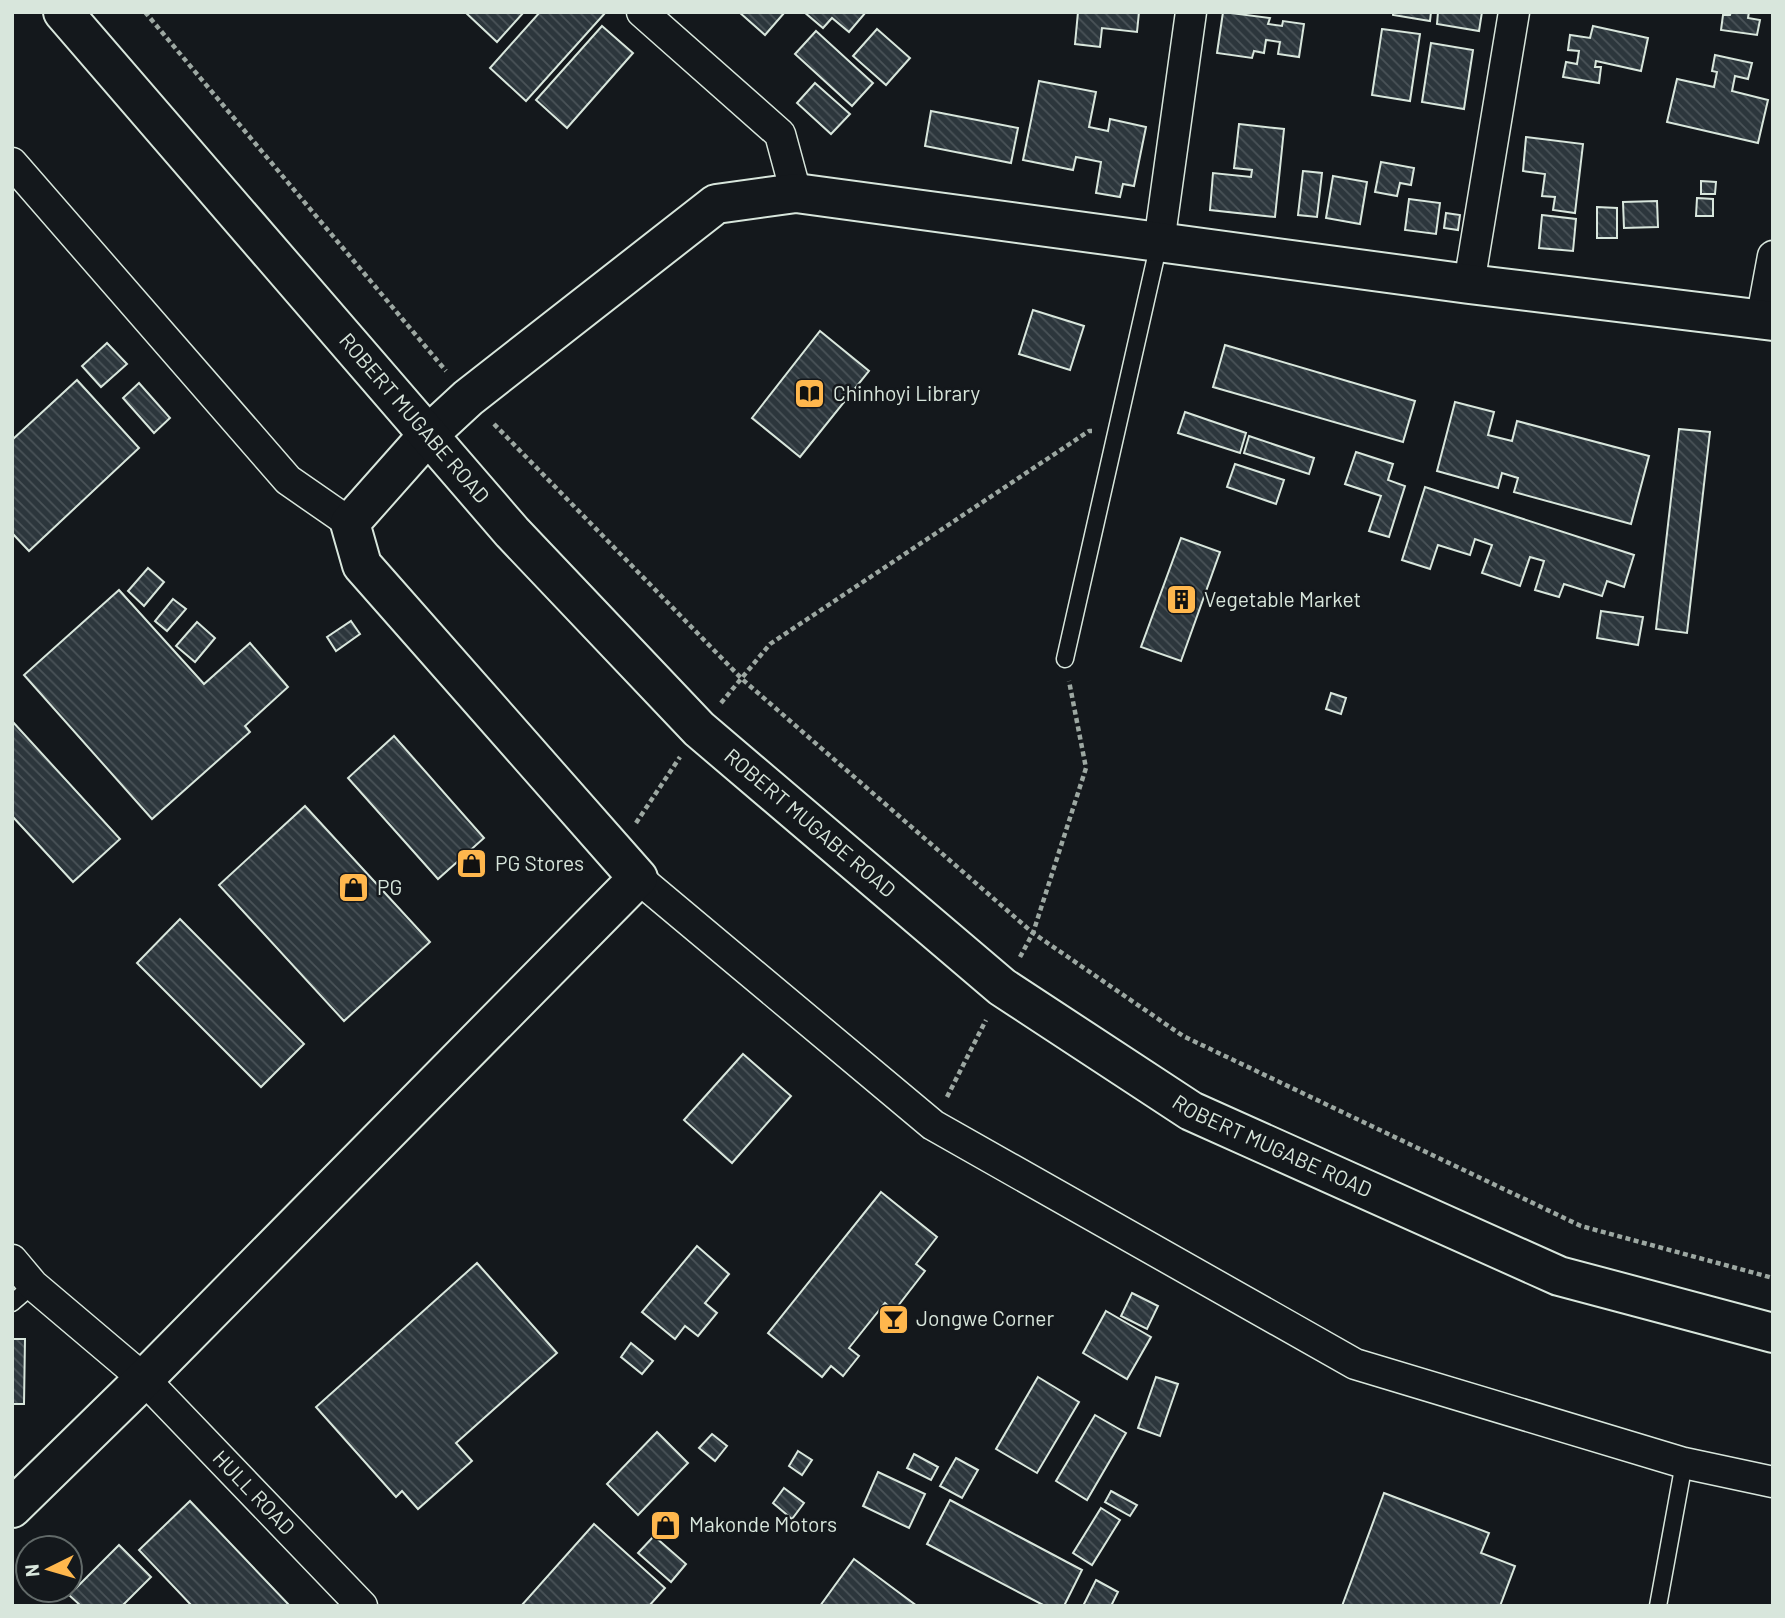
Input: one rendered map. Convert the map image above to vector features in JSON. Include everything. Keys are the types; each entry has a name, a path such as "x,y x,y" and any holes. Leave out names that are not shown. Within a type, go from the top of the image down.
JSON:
{"street":[{"name":"ROBERT MUGABE ROAD","path":"63,12 512,532 699,729 1002,987 1191,1111 1559,1276 1773,1333"},
{"path":"642,12 780,134 796,193"},
{"path":"1159,243 1191,12"},
{"path":"1469,284 1514,12"},
{"path":"12,163 288,480 350,523 362,565 627,865 933,1125 1355,1364 1684,1463 1773,1482"},
{"path":"350,523 429,434 468,398 716,204 796,193 1469,284 1767,321 1773,256"},
{"path":"12,1508 145,1379 627,865"},
{"name":"HULL ROAD","path":"12,1260 23,1294 145,1379 362,1606"}],"lane":[{"path":"1065,659 1159,243"},
{"path":"1658,1606 1684,1463"}],"path":[{"path":"145,12 468,398 742,679 1033,933 1183,1036 1581,1226 1773,1279"},
{"path":"627,865 699,729 770,644 1088,431 1116,433"},
{"path":"933,1125 1002,987 1033,933 1086,768 1065,659"}],"building":[{"path":"465,12 524,12 497,42"},
{"path":"540,12 606,12 526,101 490,68"},
{"path":"739,12 785,12 765,35"},
{"path":"804,12 866,12 849,32 832,18 823,28"},
{"path":"1078,12 1139,12 1137,32 1102,28 1100,47 1075,44"},
{"path":"1223,12 1270,18 1268,24 1282,26 1283,21 1304,24 1299,57 1278,54 1280,42 1266,40 1264,53 1254,51 1252,58 1217,53"},
{"path":"1393,12 1431,12 1430,21 1393,15"},
{"path":"1438,12 1482,12 1479,31 1437,24"},
{"path":"1731,12 1749,12 1748,18 1760,20 1757,35 1721,30 1723,15 1730,15"},
{"path":"602,26 633,53 567,128 536,100"},
{"path":"1593,26 1648,38 1641,71 1596,61 1595,67 1601,67 1599,83 1563,77 1566,62 1577,64 1579,51 1568,50 1570,35 1590,38"},
{"path":"877,29 910,58 886,85 853,56"},
{"path":"1382,29 1420,34 1410,101 1372,95"},
{"path":"816,31 873,83 852,106 795,54"},
{"path":"1431,43 1473,50 1464,109 1422,102"},
{"path":"1715,55 1752,63 1748,79 1735,76 1732,91 1768,100 1758,143 1667,122 1677,79 1714,87 1717,72 1712,71"},
{"path":"1039,81 1096,92 1089,127 1108,131 1110,119 1146,127 1134,186 1123,184 1120,197 1096,193 1101,162 1076,157 1073,170 1023,160"},
{"path":"815,83 850,114 831,134 797,103"},
{"path":"931,111 1018,128 1011,163 925,146"},
{"path":"1239,124 1284,129 1275,217 1210,210 1213,173 1251,177 1252,170 1234,168"},
{"path":"1526,137 1583,144 1575,213 1553,210 1555,197 1542,196 1545,174 1523,171"},
{"path":"1381,162 1414,168 1411,185 1400,183 1397,196 1375,192"},
{"path":"1303,171 1322,173 1317,217 1298,215"},
{"path":"1333,176 1367,182 1360,224 1326,218"},
{"path":"1701,181 1716,182 1715,194 1701,194"},
{"path":"1697,198 1713,199 1713,216 1696,216"},
{"path":"1409,199 1440,203 1436,234 1405,230"},
{"path":"1657,201 1658,227 1624,228 1623,202"},
{"path":"1597,207 1617,208 1617,238 1597,238"},
{"path":"1446,213 1460,215 1458,230 1444,228"},
{"path":"1542,215 1576,219 1573,251 1539,248"},
{"path":"1033,310 1084,326 1070,370 1019,354"},
{"name":"Chinhoyi Library","path":"820,331 869,371 800,457 752,418"},
{"path":"107,343 127,364 101,387 82,366"},
{"path":"1225,345 1415,401 1403,442 1213,387"},
{"path":"77,380 139,448 29,551 12,533 12,440"},
{"path":"139,383 170,418 154,433 123,398"},
{"path":"1455,402 1494,412 1488,435 1512,441 1517,421 1649,456 1631,524 1514,492 1518,478 1502,473 1498,488 1437,471"},
{"path":"1185,412 1246,433 1240,453 1178,433"},
{"path":"1679,429 1710,432 1687,633 1656,629"},
{"path":"1249,436 1314,458 1309,474 1244,453"},
{"path":"1356,452 1393,464 1388,480 1405,486 1389,537 1369,531 1381,496 1345,484"},
{"path":"1235,464 1284,480 1276,504 1227,487"},
{"path":"1425,487 1634,555 1624,587 1607,581 1602,596 1564,584 1559,597 1535,590 1544,561 1530,557 1520,586 1482,573 1492,545 1475,539 1470,555 1438,545 1430,569 1402,560"},
{"name":"Vegetable Market","path":"1181,538 1220,552 1181,661 1141,647"},
{"path":"148,568 164,582 144,606 128,591"},
{"path":"119,590 204,684 250,643 288,687 245,726 250,732 152,819 24,675"},
{"path":"173,599 186,609 167,631 155,621"},
{"path":"1601,611 1643,617 1638,645 1597,638"},
{"path":"351,621 360,634 336,651 327,637"},
{"path":"197,622 215,638 195,662 176,646"},
{"path":"1331,693 1346,698 1341,714 1326,709"},
{"path":"12,721 120,839 73,882 12,816"},
{"path":"394,736 484,838 438,879 348,778"},
{"path":"305,806 430,942 344,1021 219,885"},
{"path":"180,919 304,1044 261,1087 137,963"},
{"path":"743,1054 791,1096 732,1163 684,1120"},
{"path":"881,1192 937,1237 916,1264 925,1271 894,1311 885,1303 849,1348 859,1356 843,1376 831,1366 822,1377 768,1333"},
{"path":"697,1246 729,1274 705,1303 717,1313 698,1336 685,1326 675,1339 642,1312"},
{"path":"477,1263 557,1353 456,1443 472,1461 418,1509 402,1491 396,1497 316,1407"},
{"path":"1132,1293 1158,1306 1147,1329 1121,1316"},
{"path":"1106,1311 1151,1337 1127,1379 1083,1353"},
{"path":"12,1339 25,1339 24,1404 12,1404"},
{"path":"631,1343 653,1361 642,1374 621,1357"},
{"path":"1038,1377 1079,1402 1037,1473 996,1449"},
{"path":"1156,1377 1178,1384 1160,1436 1138,1428"},
{"path":"1095,1415 1126,1433 1087,1500 1056,1481"},
{"path":"657,1432 688,1463 638,1515 607,1484"},
{"path":"712,1434 727,1446 715,1461 699,1448"},
{"path":"798,1451 812,1460 802,1475 789,1466"},
{"path":"914,1454 938,1467 931,1480 907,1468"},
{"path":"956,1458 978,1470 962,1498 940,1486"},
{"path":"878,1472 925,1494 909,1528 863,1506"},
{"path":"784,1488 804,1503 792,1519 773,1503"},
{"path":"1111,1491 1137,1505 1130,1516 1105,1502"},
{"path":"1384,1493 1489,1533 1481,1553 1515,1566 1500,1606 1342,1606"},
{"path":"950,1500 1082,1570 1064,1606 1045,1606 927,1544"},
{"path":"190,1501 290,1606 192,1606 139,1550"},
{"path":"1101,1508 1120,1520 1092,1565 1073,1553"},
{"path":"594,1524 665,1588 649,1606 521,1606"},
{"path":"654,1536 686,1564 671,1582 638,1553"},
{"path":"119,1545 151,1577 122,1606 81,1606 79,1604 84,1604 84,1580"},
{"path":"854,1559 917,1606 820,1606"},
{"path":"1096,1580 1118,1592 1111,1606 1083,1606"}],"place":[{"name":"Chinhoyi Library","path":"810,394"},
{"name":"Vegetable Market","path":"1181,600"},
{"name":"PG Stores","path":"472,864"},
{"name":"PG","path":"354,888"},
{"name":"Jongwe Corner","path":"893,1319"},
{"name":"Makonde Motors","path":"666,1525"}]}
